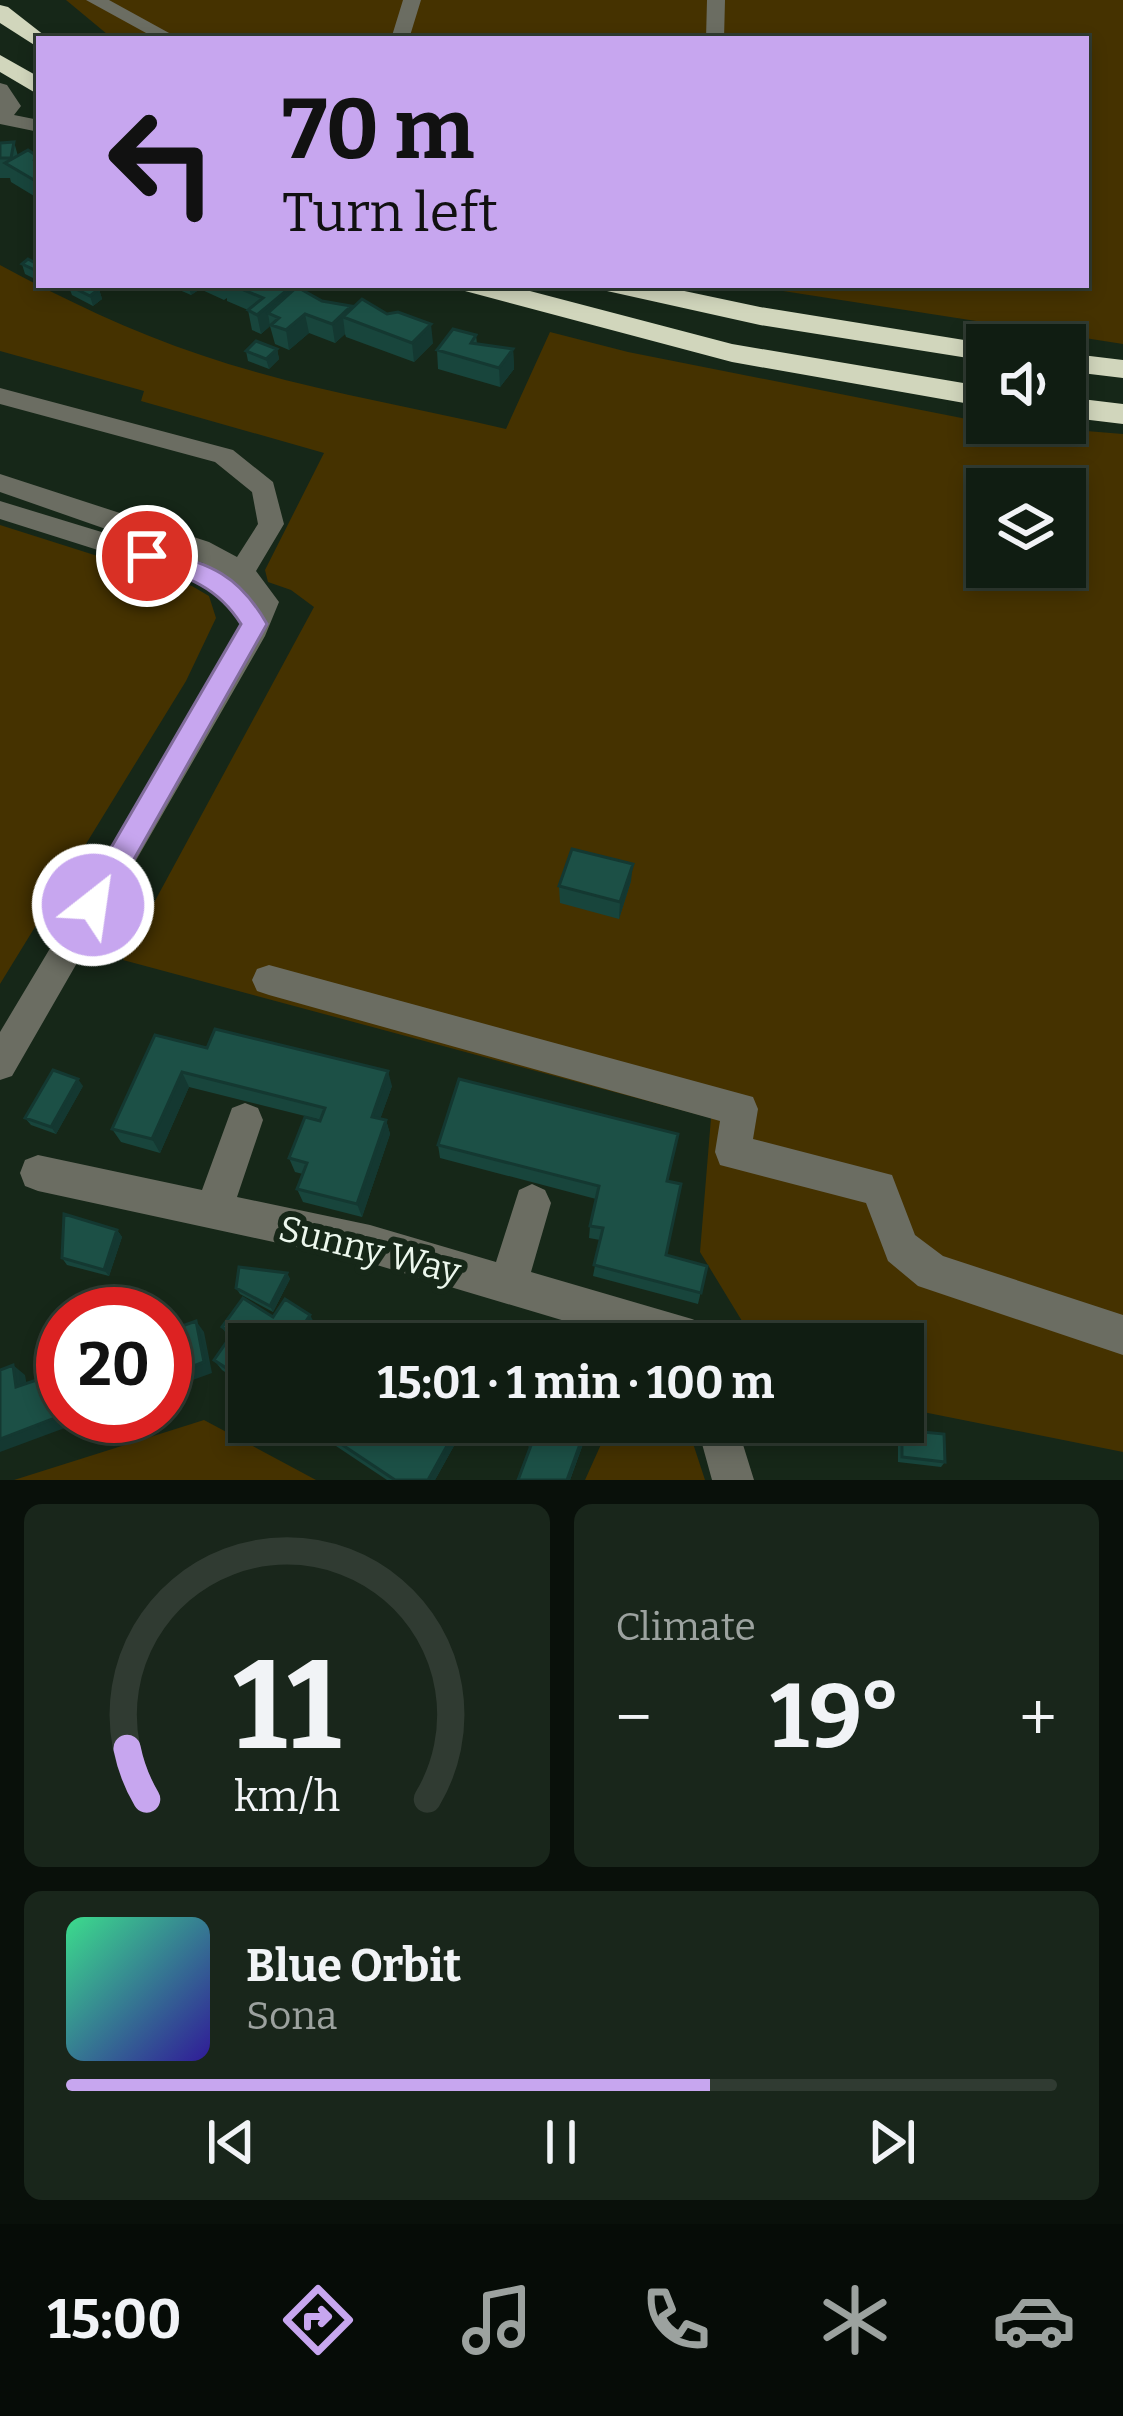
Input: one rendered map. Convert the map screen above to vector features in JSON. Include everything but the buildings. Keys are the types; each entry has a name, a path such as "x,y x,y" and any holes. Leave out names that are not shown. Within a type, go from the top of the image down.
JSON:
{"highway":[{"path":"0,12 36,39"},
{"path":"0,62 36,86"},
{"path":"486,288 732,353 966,393"},
{"path":"631,288 760,316 966,349"},
{"path":"1086,365 1123,369"},
{"path":"1086,410 1123,414"}],"street":[{"path":"94,0 165,36"},
{"path":"401,36 412,0"},
{"path":"715,36 716,0"},
{"path":"0,89 11,106 0,118"},
{"path":"0,118 36,125"},
{"path":"0,396 224,456 264,488 271,524 242,572"},
{"path":"0,484 199,549 242,572 265,602 0,1064"},
{"path":"0,510 212,576 235,594 254,624"},
{"path":"268,980 740,1109 733,1152 879,1188 901,1248 932,1272 1123,1335"},
{"path":"213,1211 245,1120"},
{"name":"Sunny Way","path":"38,1173 370,1244 637,1323"},
{"path":"508,1285 532,1203"},
{"path":"722,1443 733,1480"}],"shaded area":[{"path":"66,0 1123,0 1123,344 1086,338 1086,324 995,324 764,288 1089,288 1089,36 109,36"},
{"path":"0,265 36,288 238,367 506,429 550,332 628,352 966,419 966,444 1086,444 1086,431 1123,434 1123,1452 924,1412 924,1323 743,1323 700,1252 711,1118 123,960 314,607 291,590 268,582 265,570 324,453 141,401 144,391 0,351"},
{"path":"0,525 192,586 209,596 216,618 186,681 0,984"},
{"path":"204,1420 228,1433 228,1443 247,1443 316,1480 14,1480 131,1443 192,1443 192,1424"},
{"path":"602,1443 693,1443 705,1480 585,1480"}],"route":[{"path":"93,905 254,624 235,594 212,576 147,556"}]}
